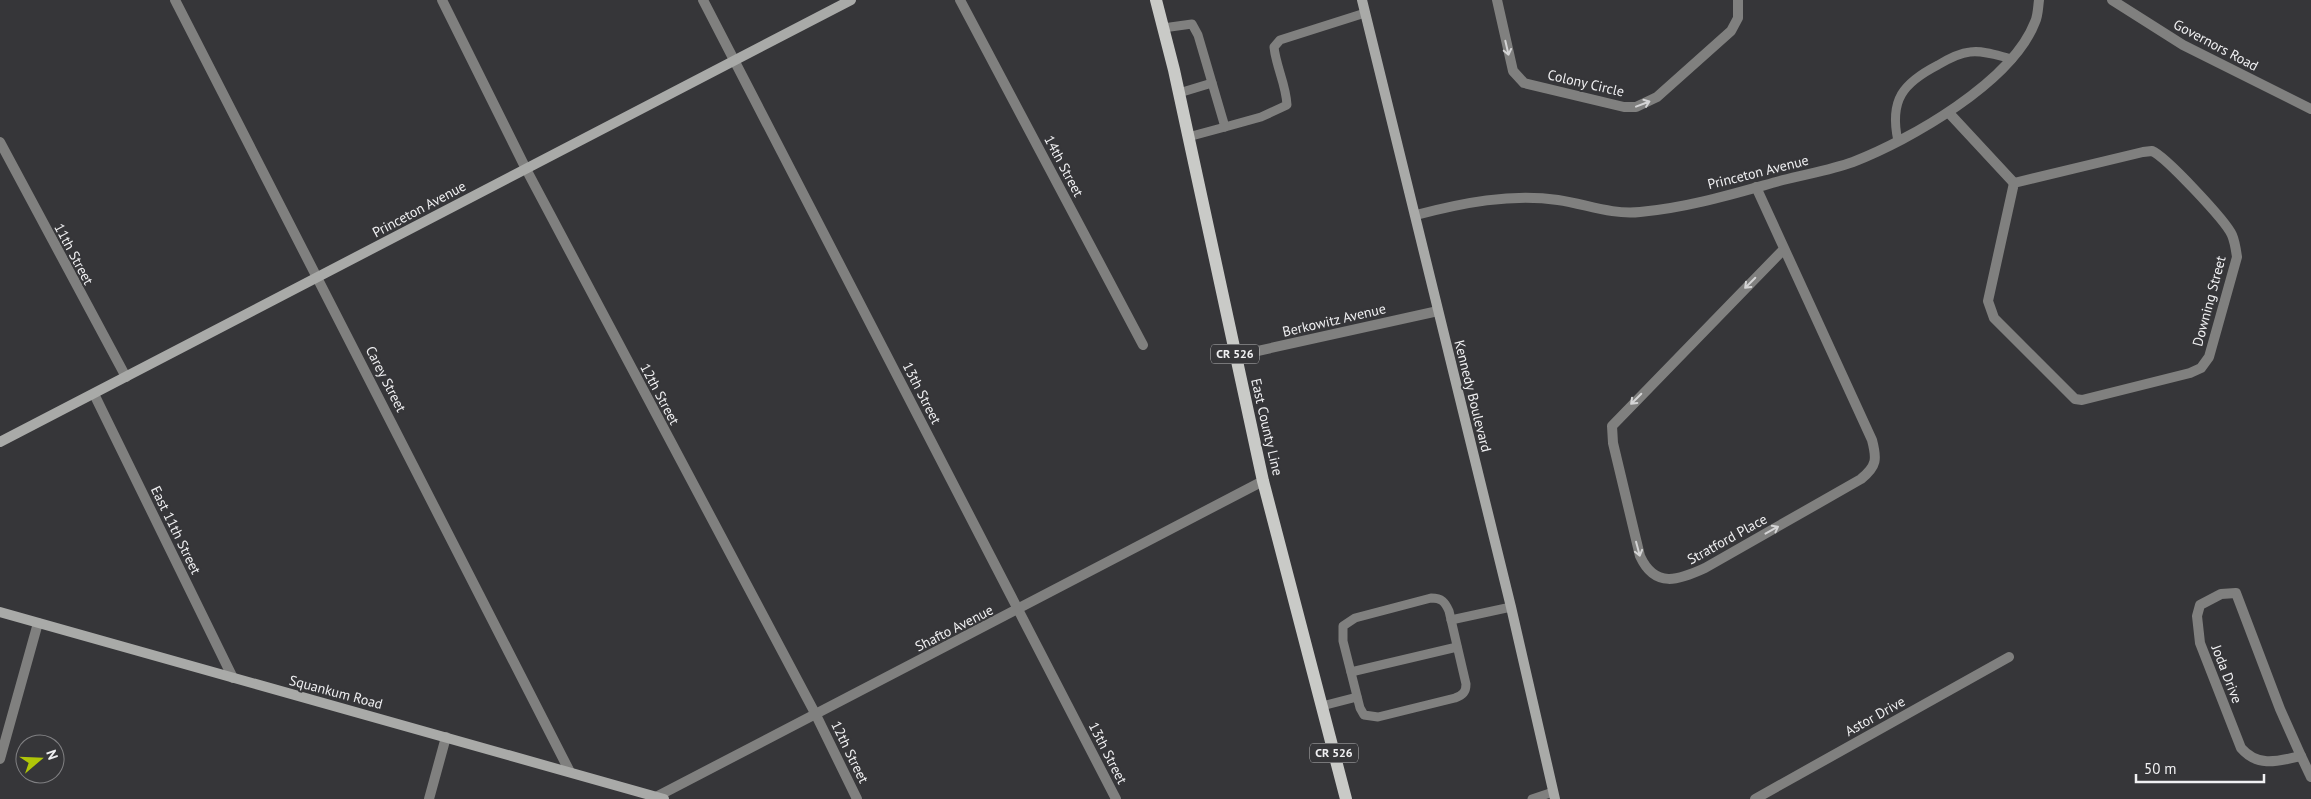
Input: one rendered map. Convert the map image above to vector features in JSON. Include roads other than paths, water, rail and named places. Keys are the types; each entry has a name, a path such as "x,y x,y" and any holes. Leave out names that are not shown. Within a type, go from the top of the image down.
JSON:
{"main road":[{"name":"East County Line","path":"1156,0 1179,93 1263,481 1346,799"}],"street":[{"name":"Carey Street","path":"175,0 570,772"},
{"name":"12th Street","path":"442,0 526,169 816,715 857,799"},
{"name":"13th Street","path":"703,0 1116,799"},
{"name":"Princeton Avenue","path":"0,442 851,0"},
{"name":"14th Street","path":"960,0 1143,344"},
{"name":"Kennedy Boulevard","path":"1362,0 1511,607 1554,796"},
{"name":"Colony Circle","path":"1497,0 1513,71 1524,83 1624,107 1636,107 1657,97 1731,31 1738,18 1738,0"},
{"name":"Princeton Avenue","path":"1416,215 1453,206 1513,198 1558,200 1603,211 1637,212 1670,208 1852,162 1898,141 1949,112 2012,60 2036,22 2039,0"},
{"name":"Governors Road","path":"2116,1 2183,45 2311,109"},
{"path":"1949,112 2014,183"},
{"name":"11th Street","path":"0,142 126,378"},
{"name":"Downing Street","path":"2143,152 2159,154 2166,160 2227,227 2235,245 2237,257 2209,357 2201,368 2190,373 2082,400 2075,399 1994,318 1990,309 1988,301 2014,183 2143,152"},
{"name":"Stratford Place","path":"1756,187 1872,440 1876,455 1875,463 1870,472 1862,479 1705,568 1680,579 1663,578 1653,574 1644,566 1640,556 1613,443 1612,426 1784,249"},
{"name":"Berkowitz Avenue","path":"1235,356 1438,311"},
{"name":"East 11th Street","path":"94,394 233,678"},
{"name":"Shafto Avenue","path":"660,798 1263,481"},
{"name":"Joda Drive","path":"2302,756 2276,762 2260,762 2248,757 2241,748 2200,643 2197,616 2200,605 2221,594 2236,593 2280,709 2302,756 2311,777"},
{"name":"Squankum Road","path":"0,612 660,798"},
{"path":"0,759 38,623"},
{"name":"Astor Drive","path":"1755,799 2009,657"},
{"path":"428,799 446,737"}],"lane":[{"path":"1188,137 1261,117 1287,105 1286,90 1274,47 1280,40 1365,13"},
{"path":"1163,28 1192,24 1198,35 1225,126"},
{"path":"1898,141 1894,122 1896,108 1902,94 1918,76 1956,56 1970,52 1988,53 2012,60"},
{"path":"1179,93 1212,83"},
{"path":"1431,598 1439,598 1445,603 1457,647 1466,684 1466,690 1462,696 1378,717 1370,717 1364,715 1357,697 1342,633 1348,621 1431,598"},
{"path":"1451,620 1511,607"},
{"path":"1351,672 1457,647"},
{"path":"1322,706 1357,697"},
{"path":"1532,799 1554,796"}]}
